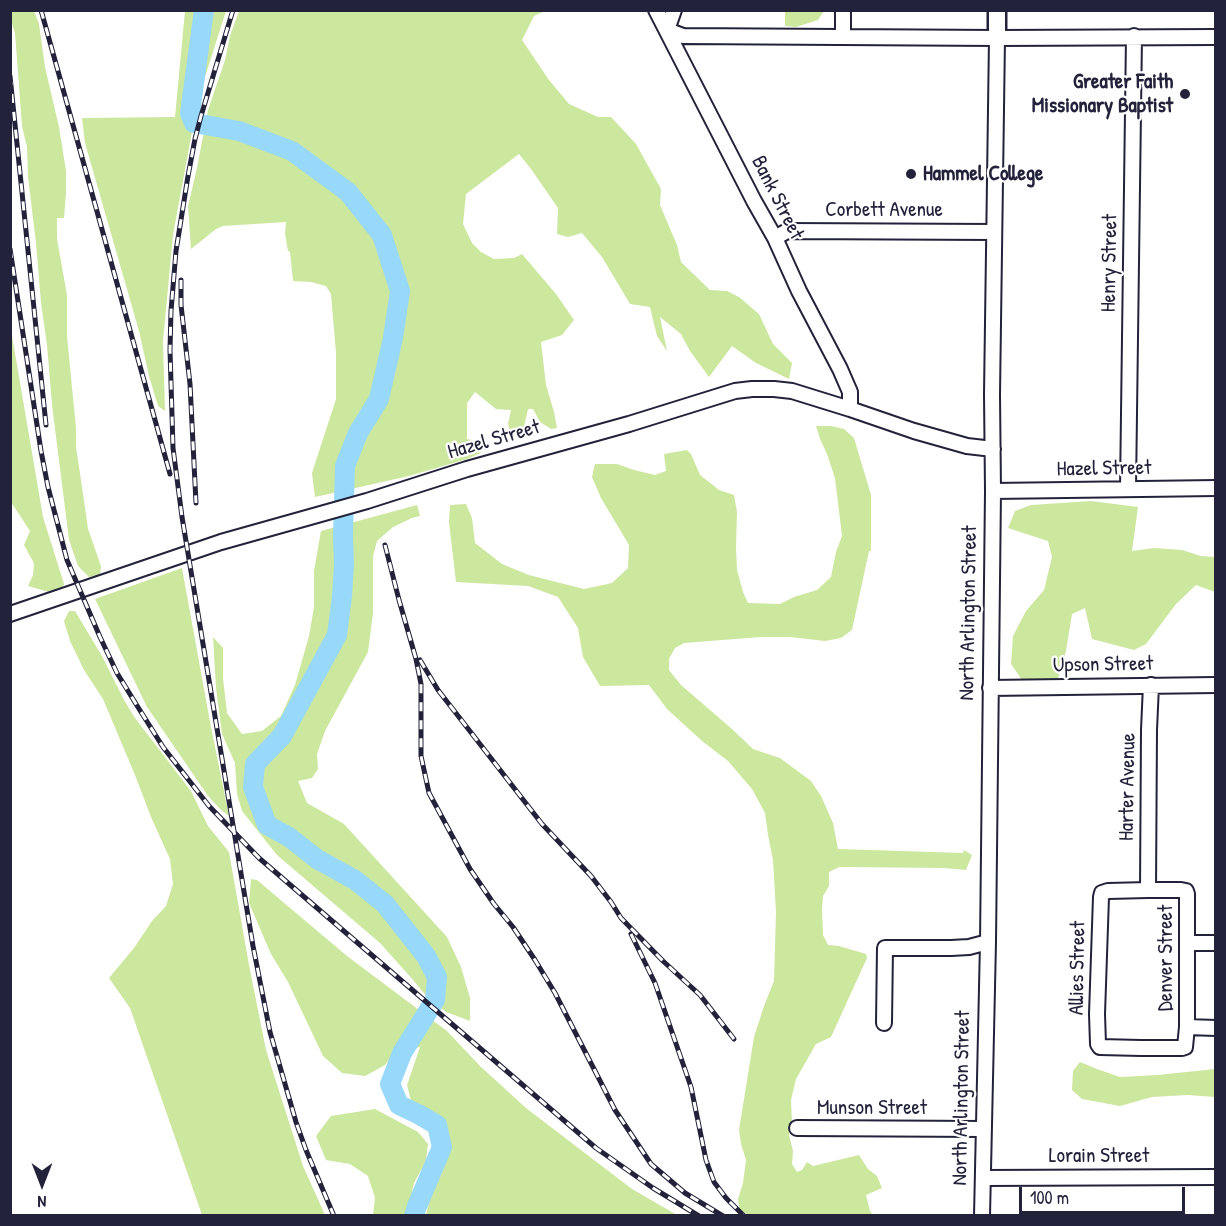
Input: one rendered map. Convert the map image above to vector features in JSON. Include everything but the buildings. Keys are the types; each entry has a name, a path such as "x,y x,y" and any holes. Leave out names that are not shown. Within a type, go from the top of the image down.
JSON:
{"main road":[{"name":"North Arlington Street","path":"997,10 997,38"}],"street":[{"name":"Bank Street","path":"656,10 775,238 799,291 840,369 850,392 850,409"},
{"path":"674,10 667,30 683,36 1215,37"},
{"path":"843,10 843,37"},
{"name":"Henry Street","path":"1128,489 1134,36"},
{"name":"North Arlington Street","path":"982,1215 988,942 997,38"},
{"name":"Corbett Avenue","path":"775,238 787,231 994,232"},
{"name":"Hazel Street","path":"10,614 188,553 735,391 774,389 792,391 914,431 967,446 993,449"},
{"name":"Hazel Street","path":"993,491 1215,488"},
{"name":"Harter Avenue","path":"1148,890 1151,685"},
{"name":"Upson Street","path":"990,688 1215,685"},
{"name":"Denver Street","path":"1148,890 1181,890 1186,891 1187,894 1185,1047"},
{"name":"Allies Street","path":"1148,890 1102,893 1098,1044 1100,1047 1185,1047"},
{"path":"884,1023 885,948 969,947 988,942"},
{"path":"1187,943 1215,943"},
{"path":"1187,1027 1215,1028"},
{"name":"Munson Street","path":"797,1128 983,1129"},
{"name":"Lorain Street","path":"983,1178 1215,1177"}],"green space":[{"path":"785,10 824,11 818,20 796,27 785,26"},
{"path":"10,11 34,11 39,24 45,67 59,127 66,171 64,218 57,218 57,239 67,295 67,336 76,447 88,529 101,566 100,575 89,577 78,566 69,540 41,303 27,147 22,126 15,33"},
{"path":"185,11 226,11 198,99 173,235 163,341 165,411 158,406 149,376 139,331 85,143 82,118 175,117"},
{"path":"239,11 545,11 534,16 522,40 549,80 569,104 598,117 611,117 636,144 661,189 660,205 677,245 681,262 710,290 727,291 739,297 759,314 773,344 792,363 789,379 756,363 732,346 709,377 681,334 660,317 667,351 657,336 650,307 630,304 602,257 582,233 568,237 557,234 558,208 519,154 466,194 463,224 472,243 481,252 494,259 514,258 522,254 556,294 574,320 562,335 541,342 546,385 557,428 551,429 540,422 533,409 528,409 524,436 520,439 510,432 508,424 511,410 496,409 475,392 467,403 467,439 472,440 481,453 409,476 315,497 312,473 336,399 336,353 331,294 326,286 293,281 290,252 285,234 286,222 223,226 191,249 188,206 208,110"},
{"path":"10,324 43,517 64,584 61,591 49,592 28,586 33,575 34,563 24,545 30,531 11,502"},
{"path":"816,426 844,429 854,438 871,495 871,551 869,551 852,630 841,638 825,641 790,637 761,637 684,643 675,648 669,659 669,670 681,685 753,749 780,758 811,781 821,796 833,823 838,849 963,853 964,850 972,855 966,870 839,867 829,872 829,886 823,896 823,935 828,945 866,954 867,958 831,1037 816,1044 796,1079 791,1100 792,1123 789,1135 793,1151 792,1164 797,1172 802,1170 807,1162 813,1166 859,1155 868,1169 877,1176 882,1188 866,1195 873,1215 745,1216 740,1212 738,1199 746,1160 739,1130 754,1037 774,981 776,912 773,860 765,813 752,789 728,761 667,709 649,685 600,686 583,657 578,628 558,597 528,586 456,582 449,522 450,505 466,504 472,518 475,543 502,564 529,575 584,589 612,583 628,568 629,545 601,498 592,477 595,464 617,464 655,475 666,471 664,454 687,450 700,475 719,490 734,495 737,512 737,570 748,603 780,604 817,590 831,577 842,536 835,478"},
{"path":"1091,501 1138,507 1132,551 1154,548 1182,550 1201,556 1215,557 1215,592 1196,585 1176,604 1146,644 1134,650 1092,639 1085,608 1072,614 1066,651 1057,682 1022,680 1011,664 1013,636 1026,611 1044,590 1052,557 1048,541 1008,528 1015,511 1031,505"},
{"path":"417,505 420,516 393,527 377,541 373,556 373,613 368,652 325,731 317,754 318,769 312,778 298,781 307,803 344,824 447,937 461,967 470,998 470,1021 446,1012 426,996 380,943 277,855 242,811 237,794 235,763 222,734 216,688 213,637 223,648 223,678 227,713 242,734 262,731 281,716 295,685 309,636 314,607 314,571 321,531"},
{"path":"182,568 229,816 208,796 147,707 95,599"},
{"path":"69,611 75,611 135,718 191,791 208,826 229,852 266,1050 303,1166 325,1215 202,1215 130,1008 109,978 166,906 173,884 170,859 103,699 84,670 70,641 64,621"},
{"path":"251,879 257,880 347,956 447,1031 480,1066 526,1108 632,1189 677,1215 426,1215 439,1159 420,1112 411,1101 407,1085 420,1047 395,1052 385,1065 365,1076 342,1073 323,1056 288,982 271,954 249,903"},
{"path":"1080,1062 1120,1077 1215,1069 1215,1097 1188,1095 1152,1097 1120,1106 1082,1099 1072,1090 1073,1071"},
{"path":"375,1109 418,1132 428,1144 426,1161 414,1183 407,1215 373,1215 375,1198 368,1176 350,1164 326,1160 316,1136 331,1116"}],"waterway":[{"path":"204,10 190,113 194,123 239,131 292,151 348,192 382,235 400,291 393,338 379,399 358,433 345,466 344,565 337,635 282,736 255,764 253,787 267,825 289,837 317,859 355,880 385,904 426,956 437,977 435,1000 402,1053 390,1084 399,1105 437,1125 442,1147 414,1216"}],"railway":[{"path":"41,10 170,474"},
{"path":"233,10 195,139 176,251 170,350 173,448 182,517 253,946 270,1032 296,1122 334,1216"},
{"path":"10,76 46,425"},
{"path":"10,249 41,451 67,560 117,673 163,747 209,806 259,858 596,1148 653,1188 699,1216"},
{"path":"181,280 181,305 190,384 196,503"},
{"path":"385,545 421,684 421,756 429,793 470,869 513,927 555,993 615,1110 651,1164 685,1193 723,1216"},
{"path":"420,660 438,690 542,824 591,876 621,918 700,995 734,1039"},
{"path":"631,934 655,983 691,1087 706,1160 714,1182 744,1216"}],"place":[{"name":"Greater Faith Missionary Baptist","path":"1185,94"},
{"name":"Hammel College","path":"911,174"}]}
